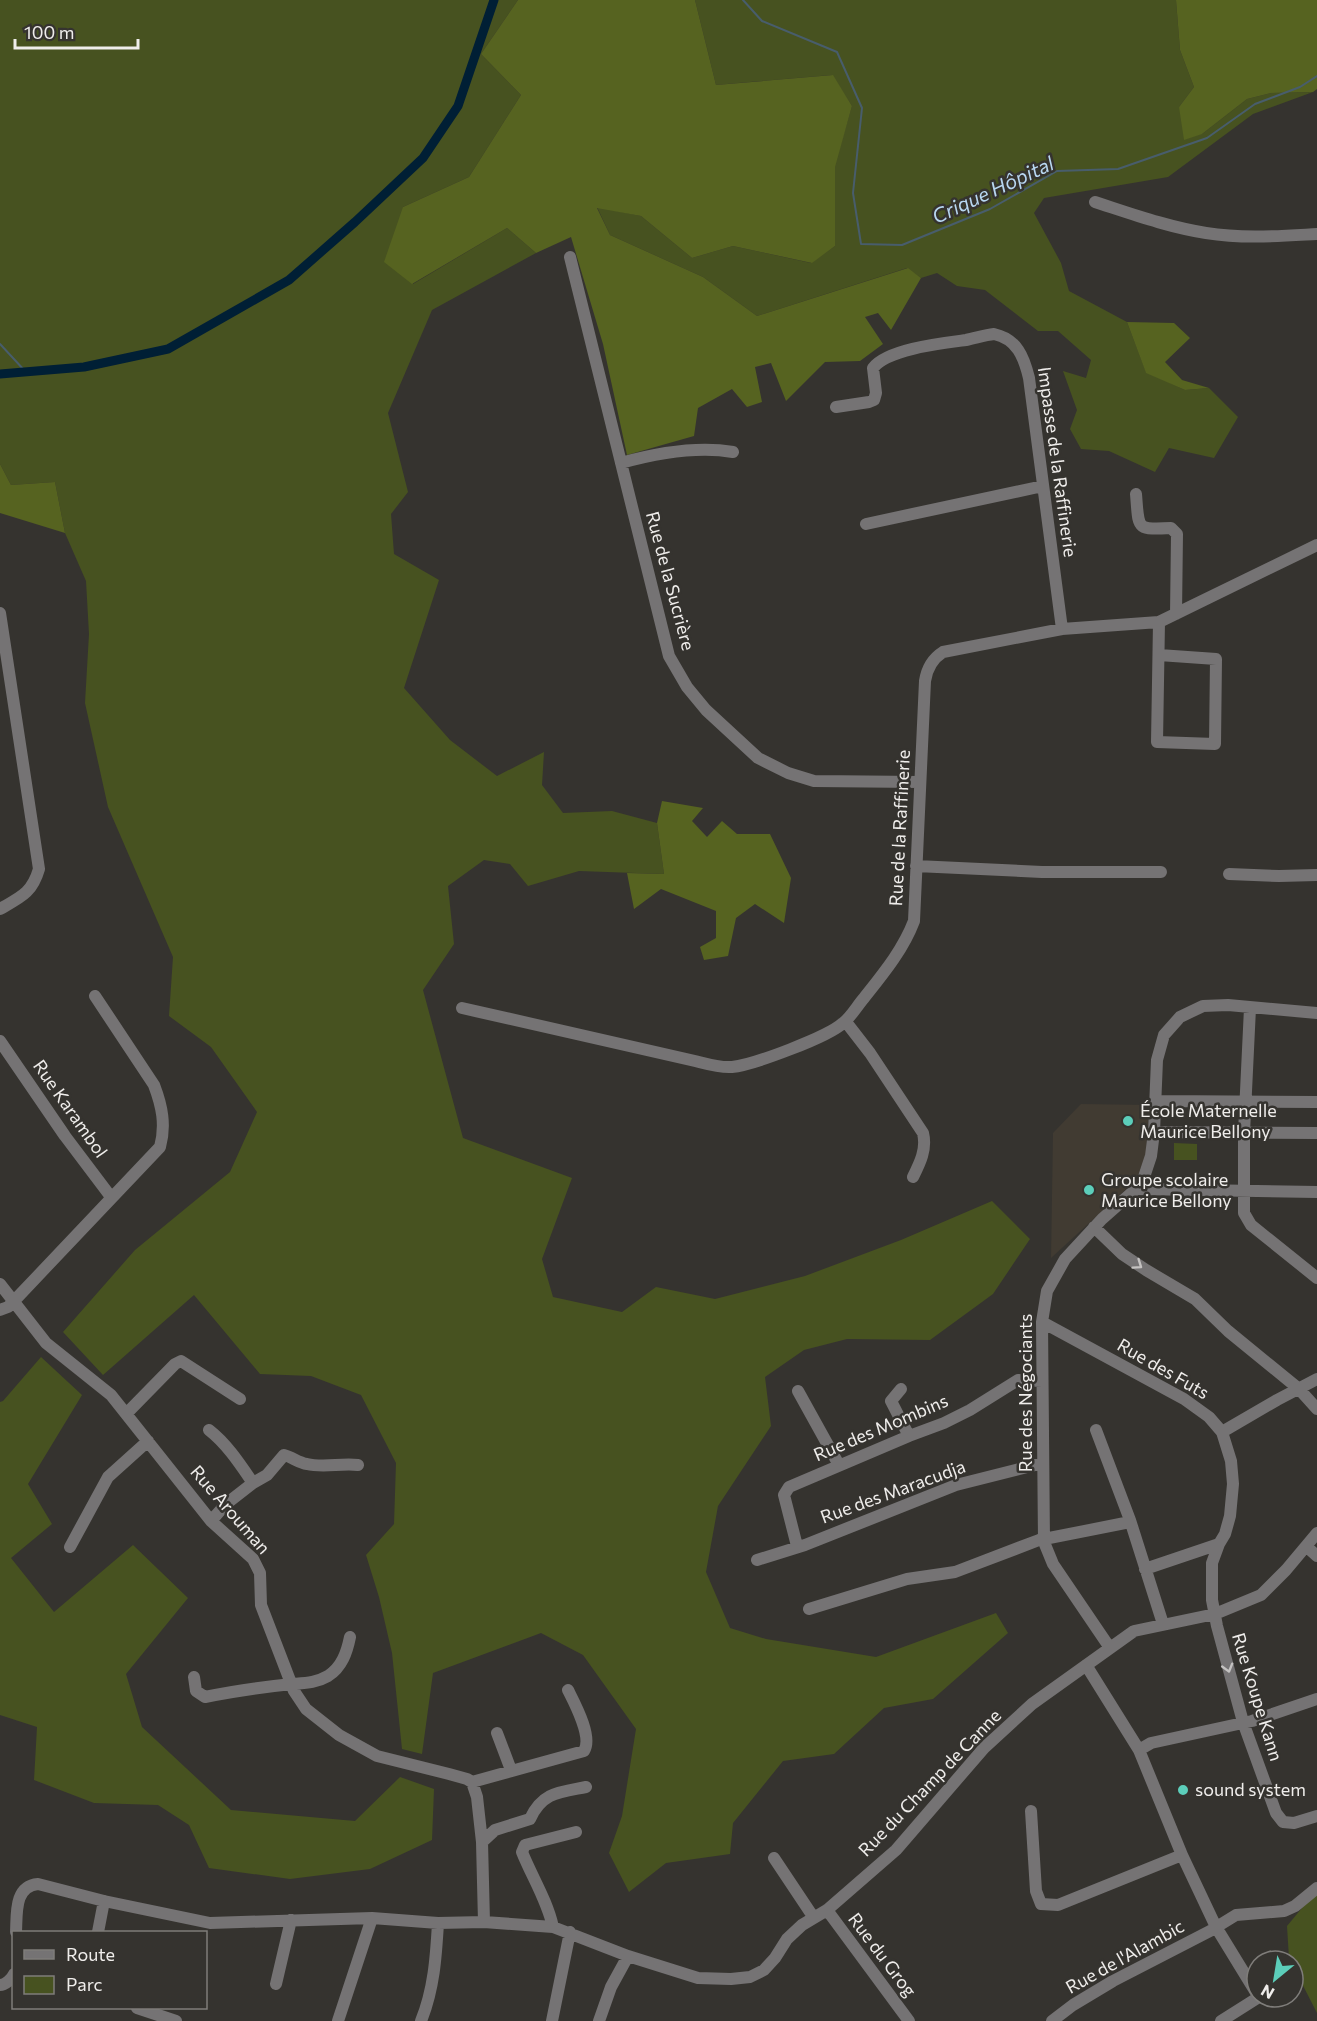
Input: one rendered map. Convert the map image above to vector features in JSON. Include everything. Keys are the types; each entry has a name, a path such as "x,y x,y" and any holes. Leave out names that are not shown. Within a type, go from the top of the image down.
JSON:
{"street":[{"path":"1095,202 1160,223 1207,233 1247,236 1317,234"},
{"name":"Rue de la Sucrière","path":"570,257 669,656 687,687 706,710 758,758 788,773 814,781 919,782"},
{"name":"Impasse de la Raffinerie","path":"836,407 874,400 876,393 873,368 883,359 917,348 987,335 1002,336 1017,348 1027,368 1062,629"},
{"path":"621,463 652,456 700,450 733,452"},
{"path":"866,524 1044,486"},
{"path":"1136,494 1139,523 1143,528 1171,528 1178,534 1176,614"},
{"name":"Rue de la Raffinerie","path":"462,1008 730,1067 746,1064 831,1032 846,1022 893,961 914,921 925,681 932,662 943,652 1062,629 1160,622 1317,545"},
{"path":"0,614 39,868 36,881 28,892 0,909"},
{"path":"1159,655 1216,659 1215,744 1157,742 1159,655 1160,622"},
{"path":"916,866 1042,872 1161,872"},
{"path":"1229,874 1317,875"},
{"path":"0,1310 13,1302 160,1147 164,1123 154,1085 94,996"},
{"name":"Rue des Négociants","path":"1110,1648 1053,1564 1044,1539 1042,1322 1047,1291 1065,1259 1094,1227 1136,1190 1144,1178 1151,1156 1154,1132 1157,1060 1164,1035 1180,1017 1203,1006 1228,1005 1317,1013"},
{"path":"1251,1008 1245,1100 1244,1212 1251,1225 1317,1278"},
{"path":"846,1022 870,1053 923,1133 924,1152 913,1177"},
{"name":"Rue Karambol","path":"0,1041 65,1136 111,1197"},
{"path":"1156,1101 1317,1102"},
{"path":"1154,1132 1317,1133"},
{"path":"1136,1190 1317,1192"},
{"path":"1094,1227 1122,1254 1195,1299 1228,1331 1299,1389 1317,1409"},
{"name":"Rue Arouman","path":"0,1284 46,1343 111,1395 211,1521 253,1559 260,1573 261,1605 294,1691 306,1709 339,1735 377,1756 472,1782"},
{"name":"Rue des Futs","path":"1042,1322 1184,1399 1209,1417 1222,1432 1231,1461 1233,1484 1230,1516 1212,1563 1211,1586 1215,1614"},
{"path":"127,1413 175,1364 181,1361 240,1399"},
{"path":"1222,1432 1317,1379"},
{"name":"Rue des Mombins","path":"797,1546 784,1495 789,1487 956,1417 1018,1380 1042,1381"},
{"path":"901,1389 891,1401 909,1436"},
{"path":"798,1391 839,1465"},
{"path":"209,1430 235,1457 254,1483"},
{"path":"1096,1430 1130,1522 1163,1624"},
{"path":"70,1547 108,1477 148,1441"},
{"path":"211,1521 226,1504 267,1475 284,1455 305,1464 358,1465"},
{"name":"Rue des Maracudja","path":"757,1560 805,1545 956,1485 1043,1463"},
{"path":"809,1609 907,1579 955,1572 1044,1539 1130,1522"},
{"name":"Rue du Champ de Canne","path":"16,1931 18,1902 22,1891 30,1885 38,1884 104,1901 210,1923 372,1917 438,1923 484,1922 553,1927 628,1956 698,1978 750,1977 764,1970 787,1939 826,1910 896,1850 984,1748 1032,1704 1134,1631 1215,1614 1261,1594 1286,1570 1317,1533"},
{"path":"1145,1569 1219,1544"},
{"path":"1306,1547 1317,1556"},
{"name":"Rue Koupe Kann","path":"1215,1614 1243,1722 1276,1813 1283,1822 1294,1823 1317,1816"},
{"path":"194,1677 196,1691 205,1697 292,1684 308,1684 328,1676 341,1664 348,1649 350,1637"},
{"path":"1086,1665 1139,1750 1182,1855 1216,1927 1245,1974"},
{"path":"484,1922 482,1842 477,1797 472,1782 584,1751 587,1746 581,1716 568,1690"},
{"path":"1139,1750 1150,1743 1243,1722 1317,1699"},
{"path":"497,1733 511,1770"},
{"path":"482,1842 495,1830 530,1819 540,1803 554,1794 586,1787"},
{"path":"1031,1811 1036,1891 1041,1904 1058,1905 1182,1855"},
{"path":"553,1927 549,1908 531,1876 522,1852 525,1845 576,1832"},
{"path":"774,1858 814,1918"},
{"name":"Rue de l'Alambic","path":"1053,2021 1073,2005 1113,1981 1236,1915 1284,1911 1295,1906 1317,1888"},
{"path":"98,1931 104,1901"},
{"name":"Rue du Grog","path":"826,1910 909,2021"},
{"path":"338,2021 372,1917"},
{"path":"276,1984 291,1920"},
{"path":"421,2021 430,1999 436,1962 438,1923"},
{"path":"552,2021 570,1932"},
{"path":"599,2021 611,1987 628,1956"},
{"path":"1221,2021 1245,2004"},
{"path":"143,2009 176,2021"}],"shaded area":[{"name":"Groupe scolaire Maurice Bellony","path":"1081,1104 1149,1105 1146,1155 1136,1180 1051,1258 1053,1133"}],"green space":[{"path":"0,0 518,0 481,54 521,95 469,177 403,207 413,284 507,228 536,253 432,310 388,413 408,492 391,514 394,554 439,580 404,688 450,740 497,776 544,752 542,785 563,813 612,811 657,823 664,874 579,871 528,886 510,864 484,860 448,886 454,944 423,990 463,1138 572,1178 542,1259 553,1297 622,1312 656,1287 715,1299 805,1276 901,1240 992,1201 1030,1239 993,1294 930,1340 847,1339 804,1350 765,1377 771,1426 718,1506 706,1572 730,1628 766,1639 876,1657 996,1613 1008,1633 933,1699 884,1708 834,1754 783,1761 733,1823 730,1854 666,1863 629,1892 609,1853 622,1816 636,1729 583,1655 541,1633 433,1673 422,1754 402,1749 392,1653 366,1555 394,1524 396,1463 361,1395 311,1376 260,1374 194,1295 103,1375 63,1332 135,1250 230,1172 257,1112 211,1047 169,1016 173,957 108,807 85,703 89,634 86,581 65,533 55,482 11,485 0,464"},
{"path":"518,0 695,0 716,85 833,75 852,106 835,167 835,246 812,263 733,246 692,258 641,216 597,208 610,235 703,277 757,316 908,268 921,278 891,330 878,313 865,317 883,344 860,361 825,362 786,401 771,363 755,367 762,402 747,407 732,389 698,408 694,436 627,455 603,344 571,237 536,253 507,228 412,284 384,262 403,207 469,177 521,95 481,54"},
{"path":"695,0 1176,0 1180,50 1194,87 1179,107 1202,134 1247,99 1271,93 1313,92 1253,114 1168,177 1044,198 1034,213 1061,263 1069,291 1127,322 1146,372 1185,390 1209,388 1238,417 1214,458 1169,448 1155,472 1109,451 1081,449 1070,429 1077,410 1063,371 1086,378 1091,360 1058,331 1038,331 985,290 957,286 937,273 921,278 907,268 757,316 703,277 610,235 597,207 641,216 692,258 733,246 811,263 835,246 834,167 852,106 832,75 716,85"},
{"path":"1176,0 1317,0 1317,89 1313,92 1271,93 1247,99 1202,134 1184,140 1179,107 1194,87 1180,50"},
{"path":"1127,322 1174,323 1190,338 1165,362 1182,380 1209,388 1185,390 1146,373"},
{"path":"0,464 11,485 55,482 65,533 0,513"},
{"path":"662,801 703,808 692,821 707,837 722,821 737,834 770,834 791,878 784,923 755,904 736,918 728,956 704,960 700,947 716,938 716,911 661,889 634,909 627,873 664,874 657,823"},
{"path":"1174,1143 1197,1144 1197,1160 1174,1160"},
{"path":"41,1357 82,1395 28,1484 52,1524 11,1558 54,1612 133,1545 188,1598 126,1674 142,1727 231,1810 355,1821 400,1777 434,1789 432,1840 370,1869 290,1879 209,1868 189,1825 158,1805 94,1803 34,1780 37,1727 0,1715 0,1402"},
{"path":"1317,1890 1317,2013 1305,1990 1305,1949 1288,1949 1287,1926"}],"waterway":[{"path":"0,374 84,367 168,349 289,280 423,158 458,106 494,0"},
{"name":"Crique Hôpital","path":"743,0 762,21 837,52 862,108 853,193 861,244 902,245 990,209 1057,171 1118,169 1207,138 1255,104 1300,87 1317,76"},
{"path":"0,344 25,371"}],"place":[{"name":"École Maternelle Maurice Bellony","path":"1128,1121"},
{"name":"Groupe scolaire Maurice Bellony","path":"1089,1190"},
{"name":"sound system","path":"1183,1790"}]}
